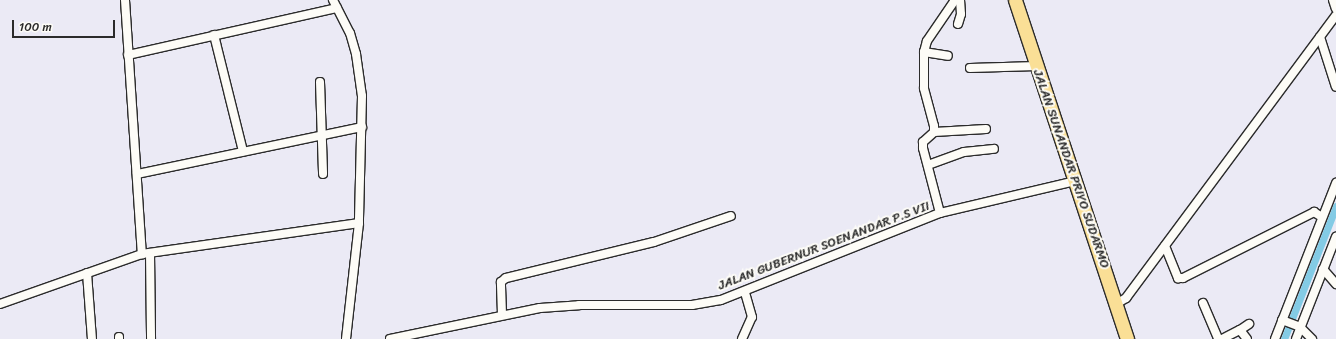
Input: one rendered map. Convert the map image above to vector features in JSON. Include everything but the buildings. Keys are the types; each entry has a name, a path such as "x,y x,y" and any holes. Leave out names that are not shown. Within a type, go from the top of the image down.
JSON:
{"highway":[{"name":"JALAN SUNANDAR PRIYO SUDARMO","path":"1014,0 1076,181 1127,339"}],"street":[{"path":"125,0 137,174 146,253 151,339"},
{"path":"333,0 350,33 356,54 362,96 359,223 346,339"},
{"path":"934,132 922,72 924,52 928,41 955,0"},
{"path":"958,24 961,14 960,0"},
{"path":"1333,0 1336,9"},
{"path":"128,55 337,8"},
{"path":"1116,304 1126,298 1336,16"},
{"path":"214,35 243,151"},
{"path":"1320,37 1336,87"},
{"path":"924,52 948,56"},
{"path":"970,68 1037,66"},
{"path":"320,82 323,174"},
{"path":"137,174 362,127"},
{"path":"940,213 922,145 934,132 986,129"},
{"path":"928,165 964,152 994,149"},
{"name":"JALAN GUBERNUR SOENANDAR P.S VII","path":"390,339 415,336 502,314 579,305 692,305 721,300 745,292 785,274 940,213 1076,181"},
{"path":"1276,339 1322,217 1335,188"},
{"path":"1164,246 1178,278 1183,278 1314,212 1322,217"},
{"path":"502,314 501,282 506,278 654,242 731,216"},
{"path":"0,304 146,253 359,223"},
{"path":"1296,339 1299,327 1336,237"},
{"path":"1323,269 1336,284"},
{"path":"87,273 92,339"},
{"path":"742,339 752,317 745,292"},
{"path":"1203,303 1218,339"},
{"path":"1284,321 1299,327 1312,339"},
{"path":"1222,339 1249,324"},
{"path":"1240,330 1247,339"}],"waterway":[{"path":"1284,339 1336,206"}]}
